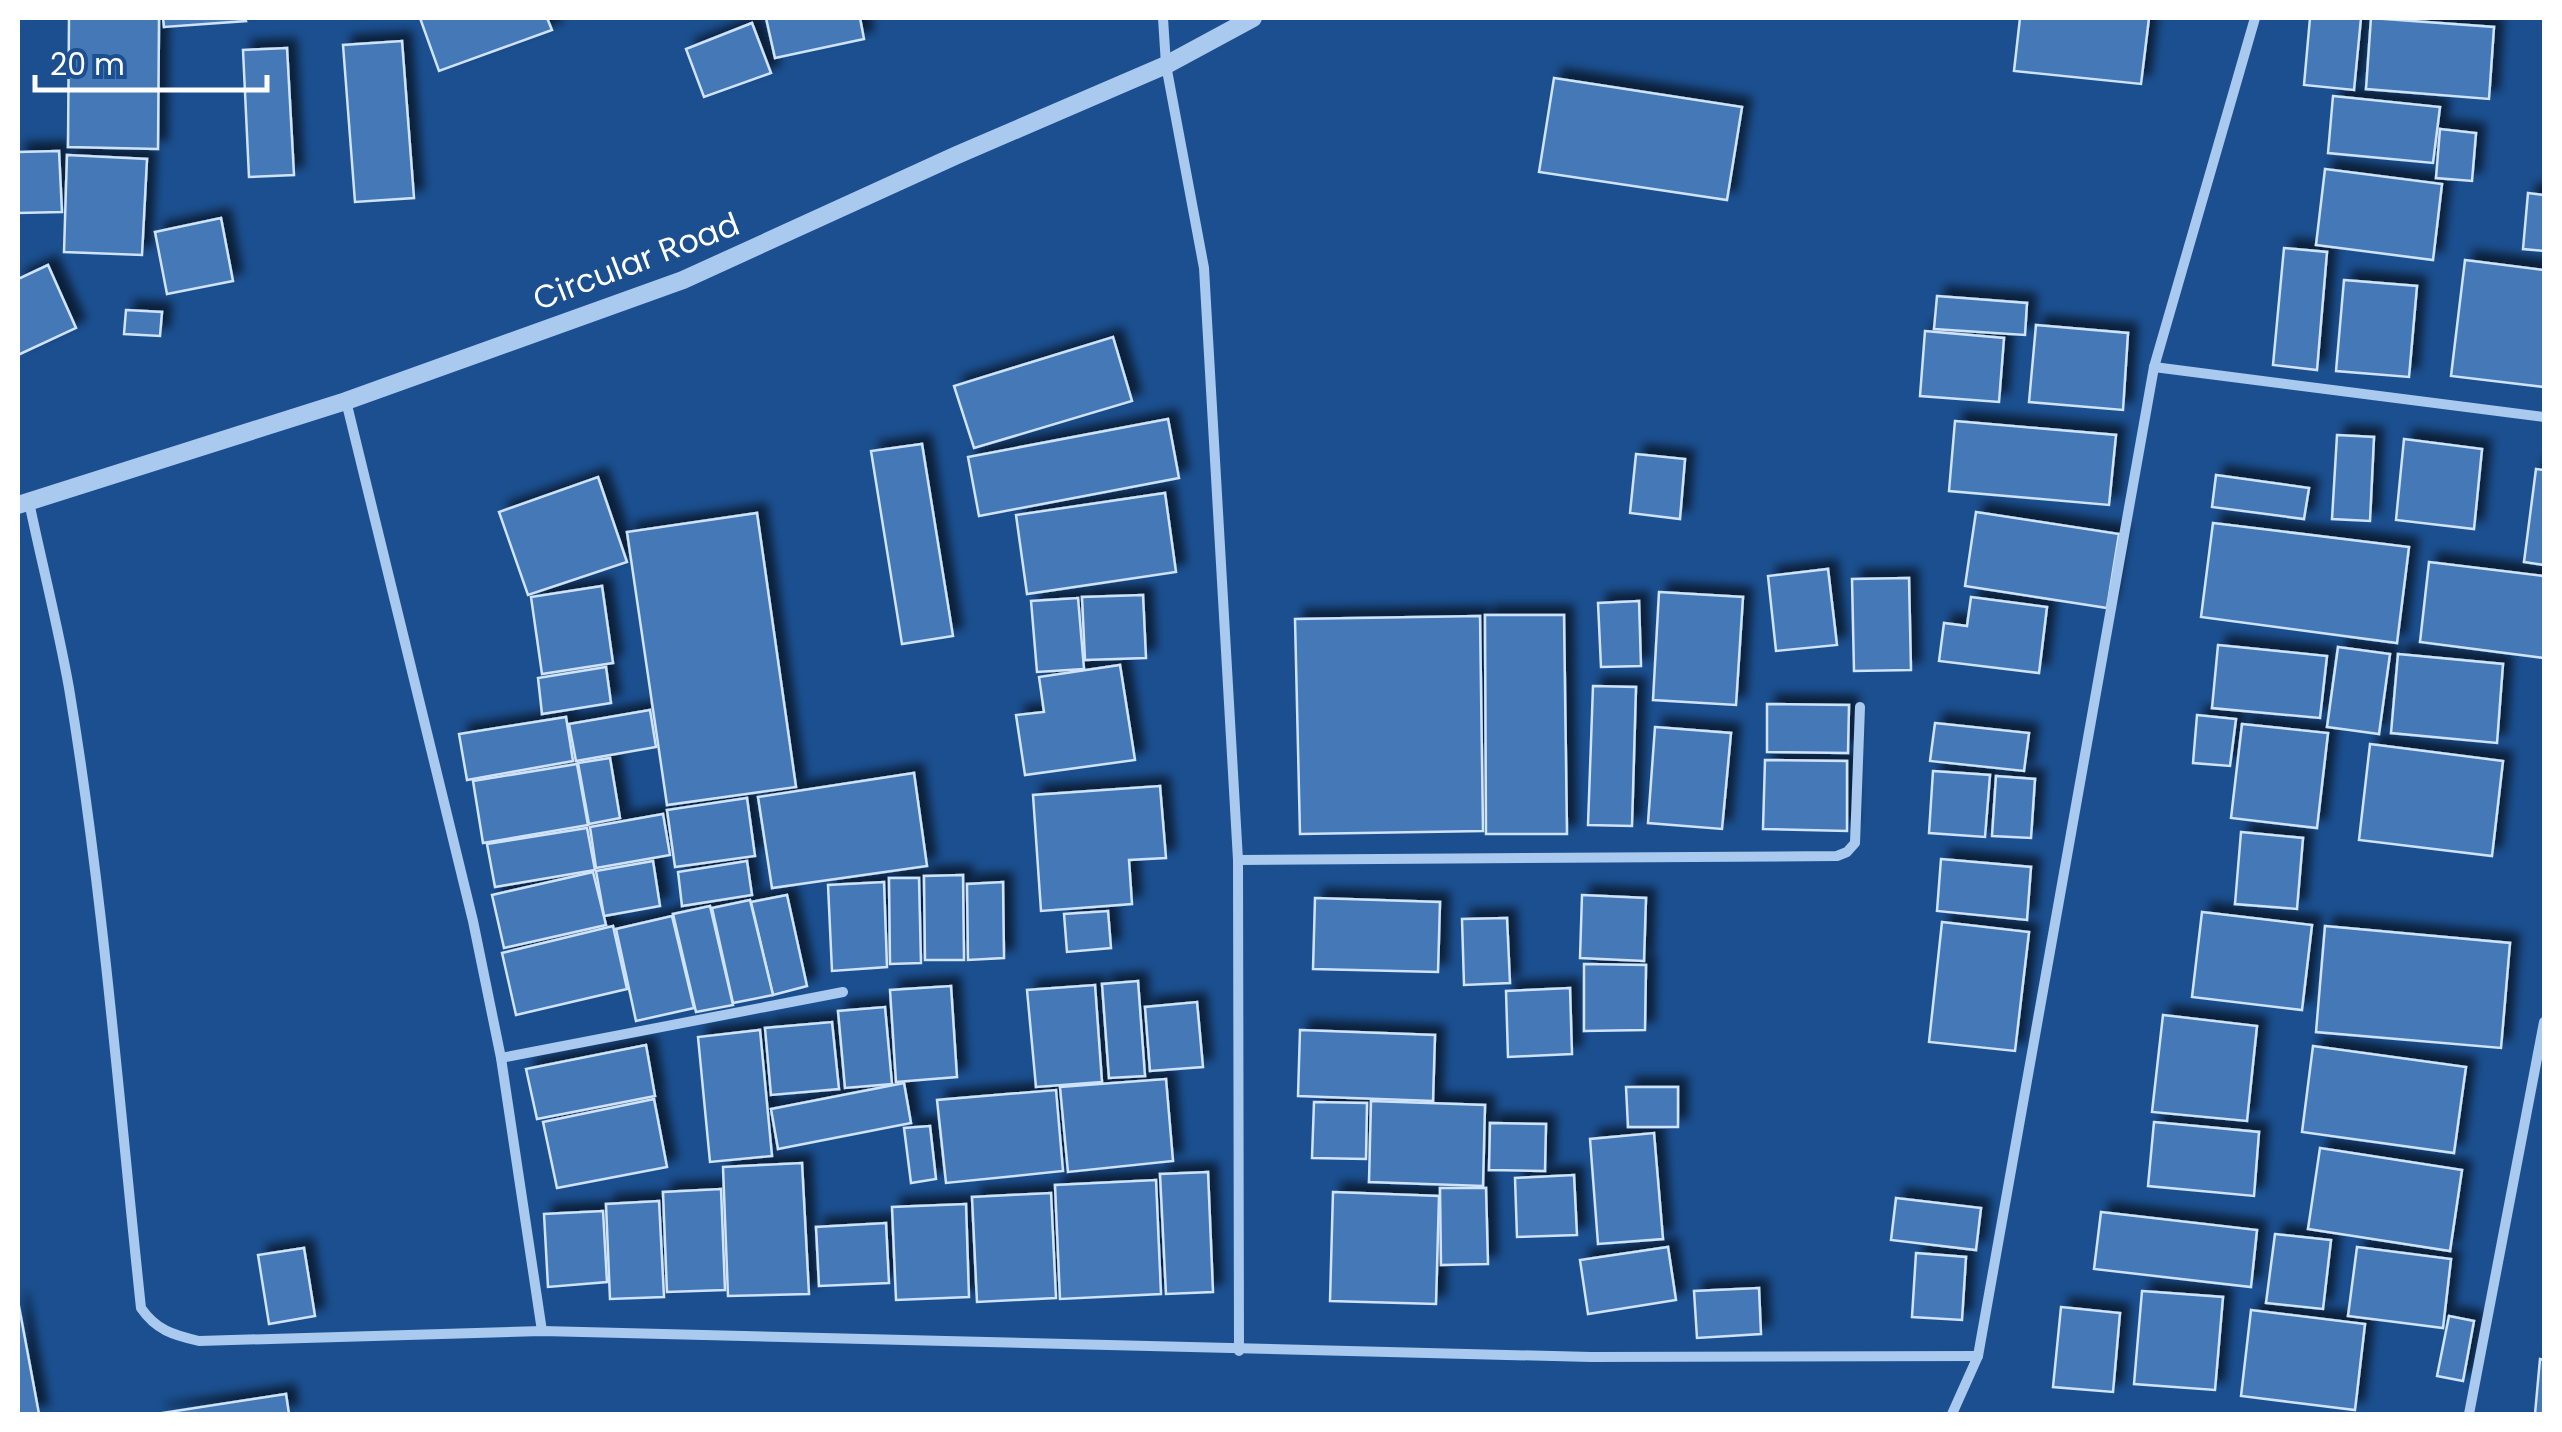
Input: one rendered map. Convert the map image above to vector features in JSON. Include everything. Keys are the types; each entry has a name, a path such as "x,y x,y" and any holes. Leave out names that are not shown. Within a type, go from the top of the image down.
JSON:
{"street":[{"path":"1162,18 1166,66 1204,268 1238,860 1239,1351"},
{"name":"Circular Road","path":"23,504 346,401 683,280 956,154 1166,66 1253,18"},
{"path":"1952,1414 1978,1356 2154,367 2254,18"},
{"path":"2154,367 2544,417"},
{"path":"346,401 472,921 501,1058 542,1331"},
{"path":"23,504 68,687 75,734 141,1308 151,1323 172,1335 199,1341 542,1331 1239,1351 1591,1357 1978,1356"},
{"path":"1238,860 1837,856 1854,843 1860,707"},
{"path":"501,1058 843,992"},
{"path":"2469,1414 2544,1022"}],"building":[{"path":"69,18 159,18 158,149 68,147"},
{"path":"163,18 245,18 246,21 164,27"},
{"path":"420,18 547,18 552,30 439,71"},
{"path":"766,18 860,18 864,39 775,58"},
{"path":"2020,18 2149,18 2141,84 2014,71"},
{"path":"2310,18 2361,18 2354,90 2304,85"},
{"path":"2371,18 2494,27 2489,99 2366,89"},
{"path":"752,23 771,73 704,97 686,49"},
{"path":"402,41 414,198 355,202 343,45"},
{"path":"287,48 294,175 249,177 243,50"},
{"path":"1554,78 1742,107 1727,200 1539,172"},
{"path":"2333,96 2440,107 2433,163 2328,153"},
{"path":"2440,129 2476,133 2472,181 2436,178"},
{"path":"59,151 62,212 18,213 18,152"},
{"path":"67,155 147,159 142,255 64,252"},
{"path":"2325,169 2442,184 2433,260 2316,245"},
{"path":"2528,193 2544,195 2544,251 2523,249"},
{"path":"221,218 233,281 167,294 155,232"},
{"path":"2284,248 2327,252 2317,370 2273,365"},
{"path":"2465,260 2544,270 2544,387 2451,376"},
{"path":"48,265 76,328 18,355 18,279"},
{"path":"2344,280 2417,286 2409,377 2336,371"},
{"path":"1937,296 2027,303 2025,335 1934,329"},
{"path":"126,310 162,312 160,336 124,334"},
{"path":"2036,325 2128,333 2123,410 2029,402"},
{"path":"1925,331 2004,338 1999,402 1920,396"},
{"path":"1113,337 1132,401 974,448 954,386"},
{"path":"1168,419 1179,478 979,516 968,457"},
{"path":"1955,421 2116,435 2109,505 1949,491"},
{"path":"2337,435 2374,437 2370,521 2332,519"},
{"path":"2404,439 2482,449 2474,529 2396,520"},
{"path":"922,444 953,636 902,644 871,451"},
{"path":"1636,454 1685,459 1680,519 1630,513"},
{"path":"2536,469 2544,470 2544,565 2524,562"},
{"path":"2216,475 2309,488 2304,519 2212,507"},
{"path":"598,477 627,562 528,595 499,512"},
{"path":"1165,493 1176,572 1027,594 1016,515"},
{"path":"1976,512 2119,534 2107,608 1965,586"},
{"path":"757,513 796,787 667,805 627,532"},
{"path":"2213,523 2409,547 2397,643 2201,617"},
{"path":"2429,562 2544,576 2544,658 2420,642"},
{"path":"1828,569 1837,645 1776,651 1768,576"},
{"path":"1909,578 1911,670 1854,671 1852,579"},
{"path":"602,586 613,663 542,674 531,597"},
{"path":"1659,592 1743,597 1736,705 1653,700"},
{"path":"1143,595 1146,658 1085,660 1082,597"},
{"path":"1971,597 2047,607 2039,673 1939,661 1944,623 1967,626"},
{"path":"1078,598 1084,669 1037,672 1031,601"},
{"path":"1639,601 1641,666 1601,667 1598,603"},
{"path":"1485,615 1564,615 1567,834 1486,834"},
{"path":"1480,616 1483,831 1300,834 1295,619"},
{"path":"2218,645 2327,656 2320,718 2212,708"},
{"path":"2338,647 2390,654 2379,734 2327,727"},
{"path":"2398,654 2503,664 2497,743 2391,733"},
{"path":"1120,665 1135,760 1025,775 1016,715 1044,712 1039,677"},
{"path":"606,667 611,703 542,714 538,678"},
{"path":"1593,686 1636,687 1632,826 1588,825"},
{"path":"1767,704 1849,705 1848,753 1767,752"},
{"path":"650,710 656,747 576,761 569,724"},
{"path":"2197,715 2236,719 2230,766 2193,763"},
{"path":"566,717 573,761 467,780 459,734"},
{"path":"1935,723 2029,733 2024,771 1930,761"},
{"path":"2242,724 2328,733 2317,828 2231,818"},
{"path":"1655,727 1731,733 1722,829 1648,823"},
{"path":"2370,744 2503,761 2492,856 2359,840"},
{"path":"610,758 620,818 589,824 578,763"},
{"path":"1765,760 1847,761 1847,831 1763,829"},
{"path":"577,764 588,825 483,843 473,781"},
{"path":"1933,771 1990,775 1985,837 1929,833"},
{"path":"914,773 927,866 772,888 758,797"},
{"path":"1996,776 2035,779 2031,838 1992,836"},
{"path":"1160,786 1166,858 1129,860 1132,904 1041,911 1033,795"},
{"path":"747,798 755,856 675,867 667,810"},
{"path":"663,814 670,855 596,868 590,827"},
{"path":"587,828 595,870 495,887 487,844"},
{"path":"2241,832 2303,838 2297,909 2235,904"},
{"path":"1941,859 2031,867 2027,920 1937,911"},
{"path":"653,861 660,906 604,916 596,871"},
{"path":"747,861 752,895 682,906 678,872"},
{"path":"593,872 606,925 504,948 492,895"},
{"path":"963,875 964,960 925,960 924,876"},
{"path":"889,878 919,878 921,963 890,964"},
{"path":"884,882 887,967 832,971 828,885"},
{"path":"1003,882 1004,958 968,960 967,884"},
{"path":"787,895 807,986 773,995 751,902"},
{"path":"1582,895 1646,898 1644,961 1580,958"},
{"path":"1315,898 1440,902 1438,972 1313,969"},
{"path":"750,900 773,995 733,1003 712,908"},
{"path":"710,906 733,1005 696,1012 673,914"},
{"path":"1108,911 1111,948 1067,952 1064,914"},
{"path":"2202,912 2312,925 2302,1010 2192,997"},
{"path":"672,916 694,1008 636,1021 616,929"},
{"path":"1507,918 1510,983 1464,985 1462,919"},
{"path":"1942,922 2029,932 2015,1051 1929,1042"},
{"path":"613,926 627,989 516,1015 502,953"},
{"path":"2325,926 2510,943 2501,1048 2316,1032"},
{"path":"1584,964 1646,965 1645,1030 1584,1031"},
{"path":"1138,981 1145,1076 1109,1078 1102,984"},
{"path":"1095,985 1102,1082 1036,1087 1027,990"},
{"path":"951,986 957,1077 896,1082 890,990"},
{"path":"1570,988 1572,1054 1508,1057 1506,991"},
{"path":"1197,1002 1203,1067 1150,1071 1145,1007"},
{"path":"885,1007 892,1084 845,1088 838,1011"},
{"path":"2163,1015 2257,1026 2247,1121 2152,1112"},
{"path":"832,1022 839,1089 771,1095 765,1028"},
{"path":"760,1030 772,1156 710,1162 698,1037"},
{"path":"1300,1030 1435,1035 1433,1101 1298,1096"},
{"path":"646,1045 655,1096 537,1119 526,1069"},
{"path":"2313,1046 2466,1067 2454,1153 2302,1132"},
{"path":"1166,1079 1173,1161 1068,1172 1060,1087"},
{"path":"904,1083 911,1123 778,1149 771,1109"},
{"path":"1626,1087 1678,1087 1678,1127 1628,1127"},
{"path":"1056,1090 1063,1171 946,1183 937,1100"},
{"path":"654,1099 667,1167 557,1188 543,1122"},
{"path":"1371,1101 1485,1105 1483,1186 1369,1182"},
{"path":"1314,1102 1367,1103 1366,1159 1312,1158"},
{"path":"2154,1122 2259,1132 2254,1196 2148,1186"},
{"path":"1490,1123 1546,1124 1545,1171 1489,1170"},
{"path":"930,1126 936,1179 911,1183 904,1128"},
{"path":"1654,1133 1663,1239 1598,1244 1590,1139"},
{"path":"2320,1148 2462,1170 2450,1251 2308,1229"},
{"path":"802,1163 809,1294 728,1296 723,1167"},
{"path":"1208,1172 1213,1292 1166,1294 1160,1174"},
{"path":"1574,1175 1577,1235 1517,1237 1515,1178"},
{"path":"1156,1180 1161,1294 1060,1299 1055,1185"},
{"path":"1440,1188 1486,1188 1488,1264 1441,1265"},
{"path":"721,1189 725,1290 667,1292 663,1192"},
{"path":"1333,1192 1439,1196 1436,1304 1330,1301"},
{"path":"1051,1193 1056,1298 977,1302 972,1197"},
{"path":"1896,1198 1981,1208 1976,1250 1891,1240"},
{"path":"659,1201 664,1297 610,1299 606,1204"},
{"path":"966,1204 969,1297 896,1300 892,1207"},
{"path":"603,1211 607,1282 548,1287 544,1214"},
{"path":"2101,1212 2257,1230 2251,1287 2094,1269"},
{"path":"886,1223 889,1283 819,1286 816,1227"},
{"path":"2275,1234 2331,1240 2323,1309 2266,1303"},
{"path":"1668,1247 1676,1300 1588,1314 1580,1260"},
{"path":"2357,1247 2451,1259 2443,1328 2348,1316"},
{"path":"304,1248 315,1316 269,1324 258,1255"},
{"path":"1916,1253 1966,1257 1962,1320 1912,1317"},
{"path":"1759,1288 1761,1334 1697,1338 1694,1291"},
{"path":"2142,1291 2223,1297 2215,1390 2134,1384"},
{"path":"18,1301 39,1414 18,1414"},
{"path":"2061,1307 2120,1313 2113,1392 2053,1387"},
{"path":"2251,1310 2365,1324 2355,1410 2241,1396"},
{"path":"2449,1316 2474,1321 2463,1381 2437,1376"},
{"path":"2540,1359 2544,1360 2544,1414 2535,1414"},
{"path":"286,1394 289,1414 156,1414"}]}
